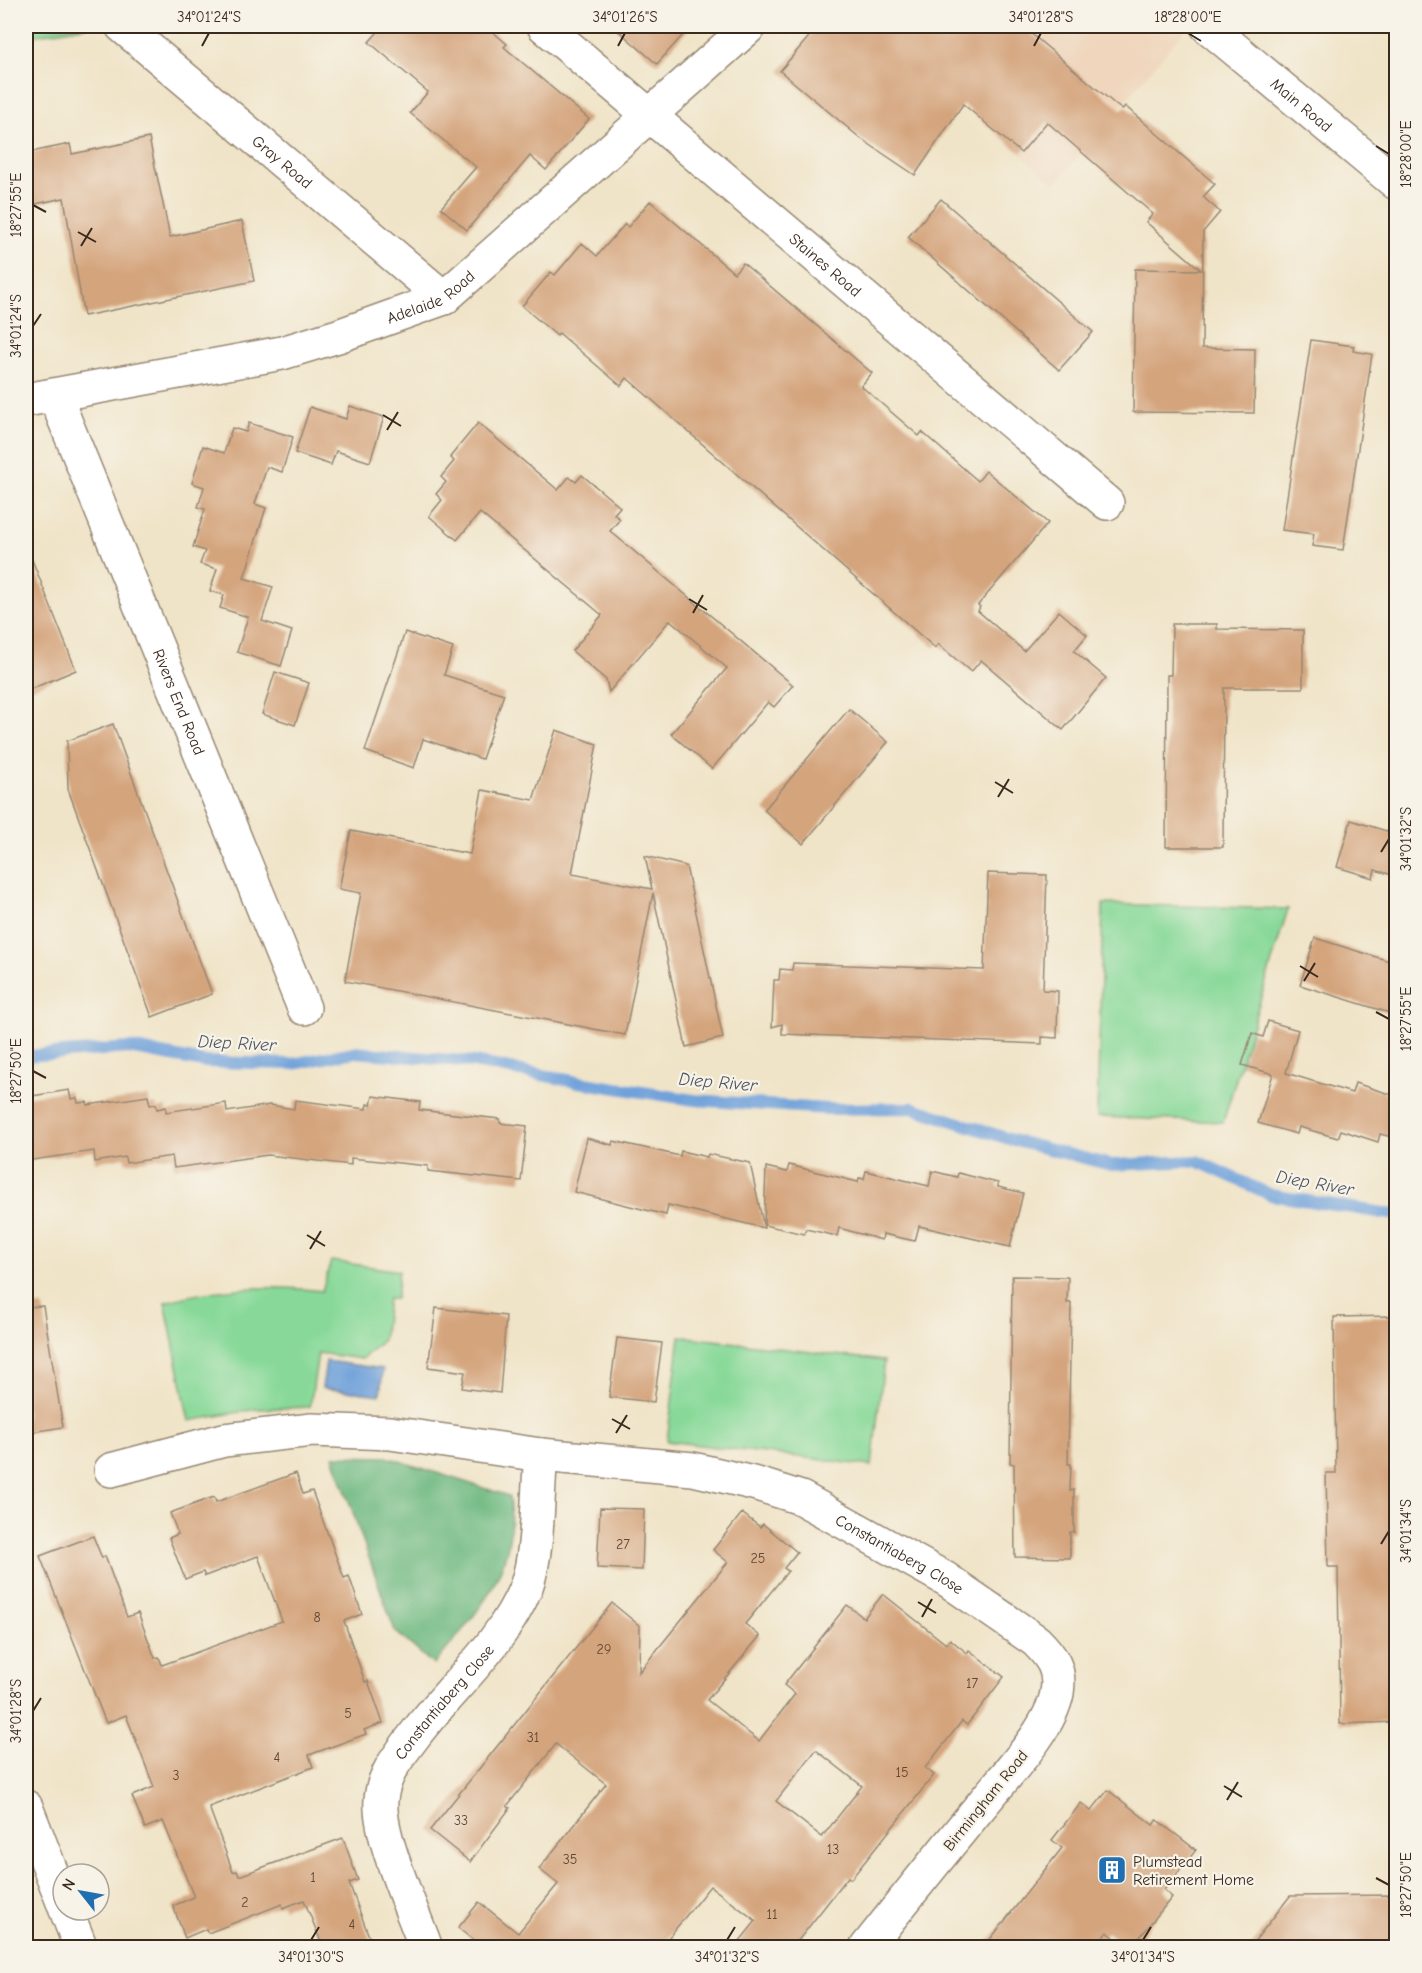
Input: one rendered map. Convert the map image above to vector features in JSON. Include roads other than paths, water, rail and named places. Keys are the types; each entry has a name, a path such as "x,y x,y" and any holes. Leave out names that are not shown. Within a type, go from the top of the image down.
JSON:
{"street":[{"name":"Gray Road","path":"122,26 444,298"},
{"name":"Staines Road","path":"544,26 1107,503"},
{"name":"Adelaide Road","path":"40,398 282,353 338,336 444,298 750,26"},
{"name":"Main Road","path":"1207,26 1396,183"},
{"name":"Rivers End Road","path":"40,398 304,1008"},
{"name":"Constantiaberg Close","path":"111,1470 224,1440 312,1430 390,1433 541,1455 693,1469 757,1484 801,1498 946,1579 1036,1641"},
{"name":"Constantiaberg Close","path":"426,1947 381,1822 383,1783 394,1763 423,1725 494,1640 525,1588 531,1568 541,1455"},
{"name":"Birmingham Road","path":"866,1947 1024,1752 1051,1713 1057,1692 1058,1669 1049,1653 1036,1641"},
{"path":"26,1807 51,1871"},
{"path":"71,1922 81,1947"}],"water":[{"path":"326,1361 383,1369 380,1395 322,1388"}],"waterway":[{"name":"Diep River","path":"26,1056 129,1048 204,1062 293,1064 354,1052 474,1062 578,1082 694,1100 827,1109 913,1108 1012,1140 1111,1165 1197,1161 1271,1195 1396,1215"}],"place":[{"name":"Plumstead Retirement Home","path":"1112,1870"}]}
